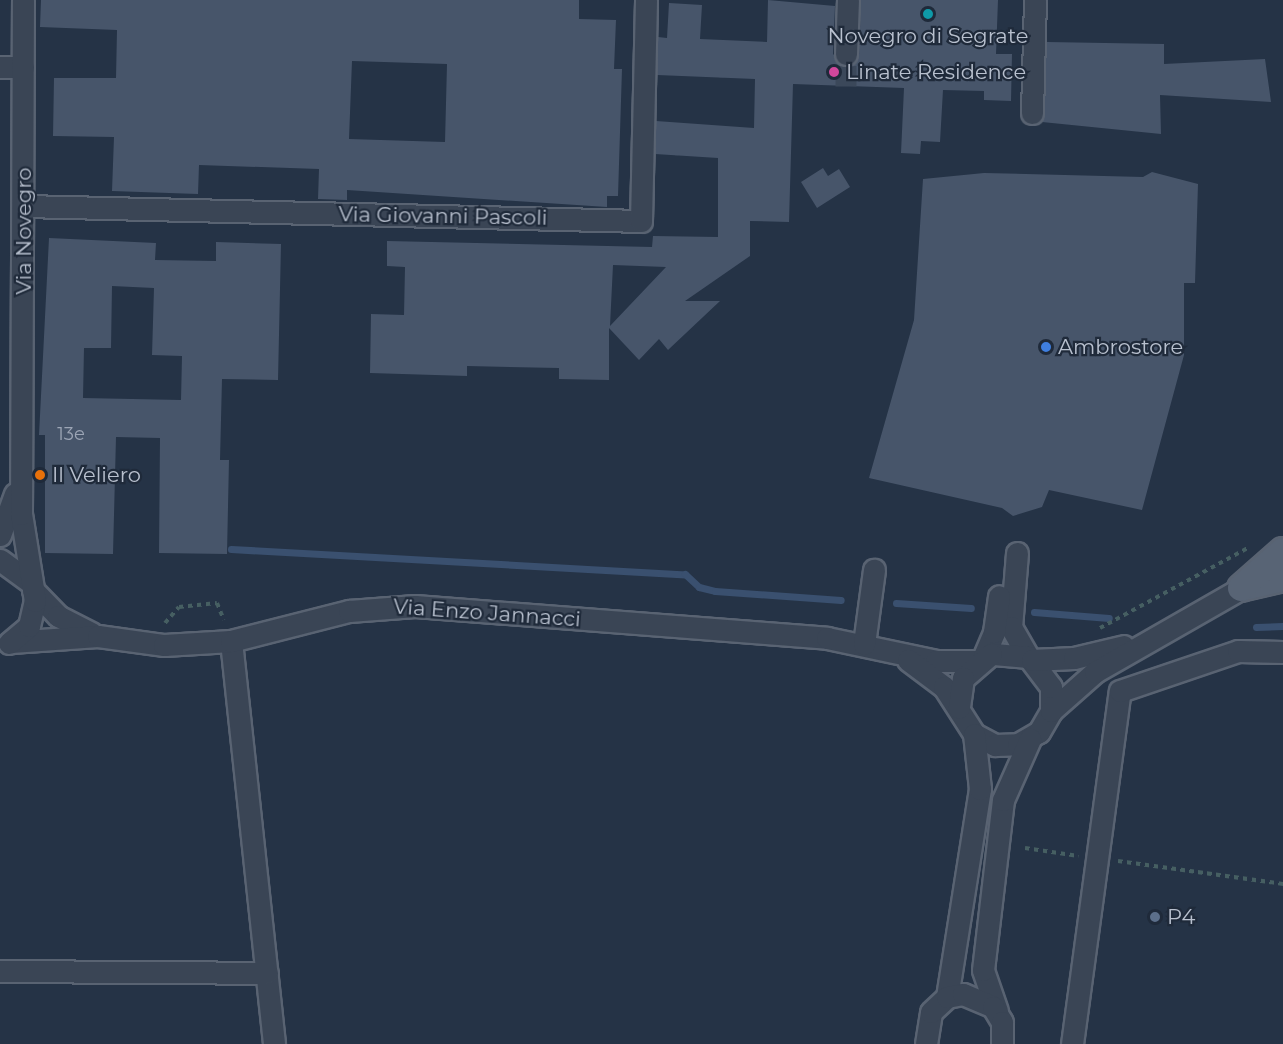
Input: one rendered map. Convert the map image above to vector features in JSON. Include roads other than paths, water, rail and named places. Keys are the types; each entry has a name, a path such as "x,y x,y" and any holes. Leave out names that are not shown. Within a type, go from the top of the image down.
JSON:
{"main road":[{"path":"1241,588 1283,551"},
{"path":"1241,588 1283,576"}],"street":[{"name":"Via Novegro","path":"5,644 32,618 31,586 22,531 23,0"},
{"name":"Via Giovanni Pascoli","path":"24,206 641,221 646,0"},
{"path":"846,54 848,0"},
{"path":"1032,113 1035,0"},
{"path":"0,67 23,67"},
{"name":"Via Novegro","path":"0,535 22,461"},
{"path":"959,708 963,678 981,658 996,624 1010,554 1011,631 1048,679 1051,711"},
{"path":"0,560 31,586 63,619 99,636"},
{"name":"Via Enzo Jannacci","path":"1002,1044 997,1011 983,970 1003,800 1030,739 1051,711 1084,679 1144,640 1283,566"},
{"path":"864,644 874,570"},
{"name":"Via Enzo Jannacci","path":"5,644 99,636 164,645 231,642 349,611 415,606 864,644 947,662 981,658 1006,651 1030,658 1081,657 1144,640"},
{"path":"231,642 274,1044"},
{"path":"1072,1044 1120,691 1238,651 1283,652"},
{"name":"Via Enzo Jannacci","path":"895,652 937,680 959,708 974,734"},
{"path":"926,1044 928,1018 947,998 980,789 974,734 1002,746 1030,739"},
{"path":"0,971 267,973"},
{"path":"947,998 974,995 997,1011"}],"waterway":[{"path":"231,549 685,574 699,587 715,591 841,600"},
{"path":"896,603 971,608"},
{"path":"1034,612 1109,618"},
{"path":"1256,627 1283,626"}],"tunnel":[{"path":"846,54 846,86"}],"place":[{"name":"Novegro di Segrate","path":"928,14"},
{"name":"Linate Residence","path":"834,72"},
{"name":"Ambrostore","path":"1046,347"},
{"name":"Il Veliero","path":"40,475"},
{"name":"P4","path":"1155,917"}]}
